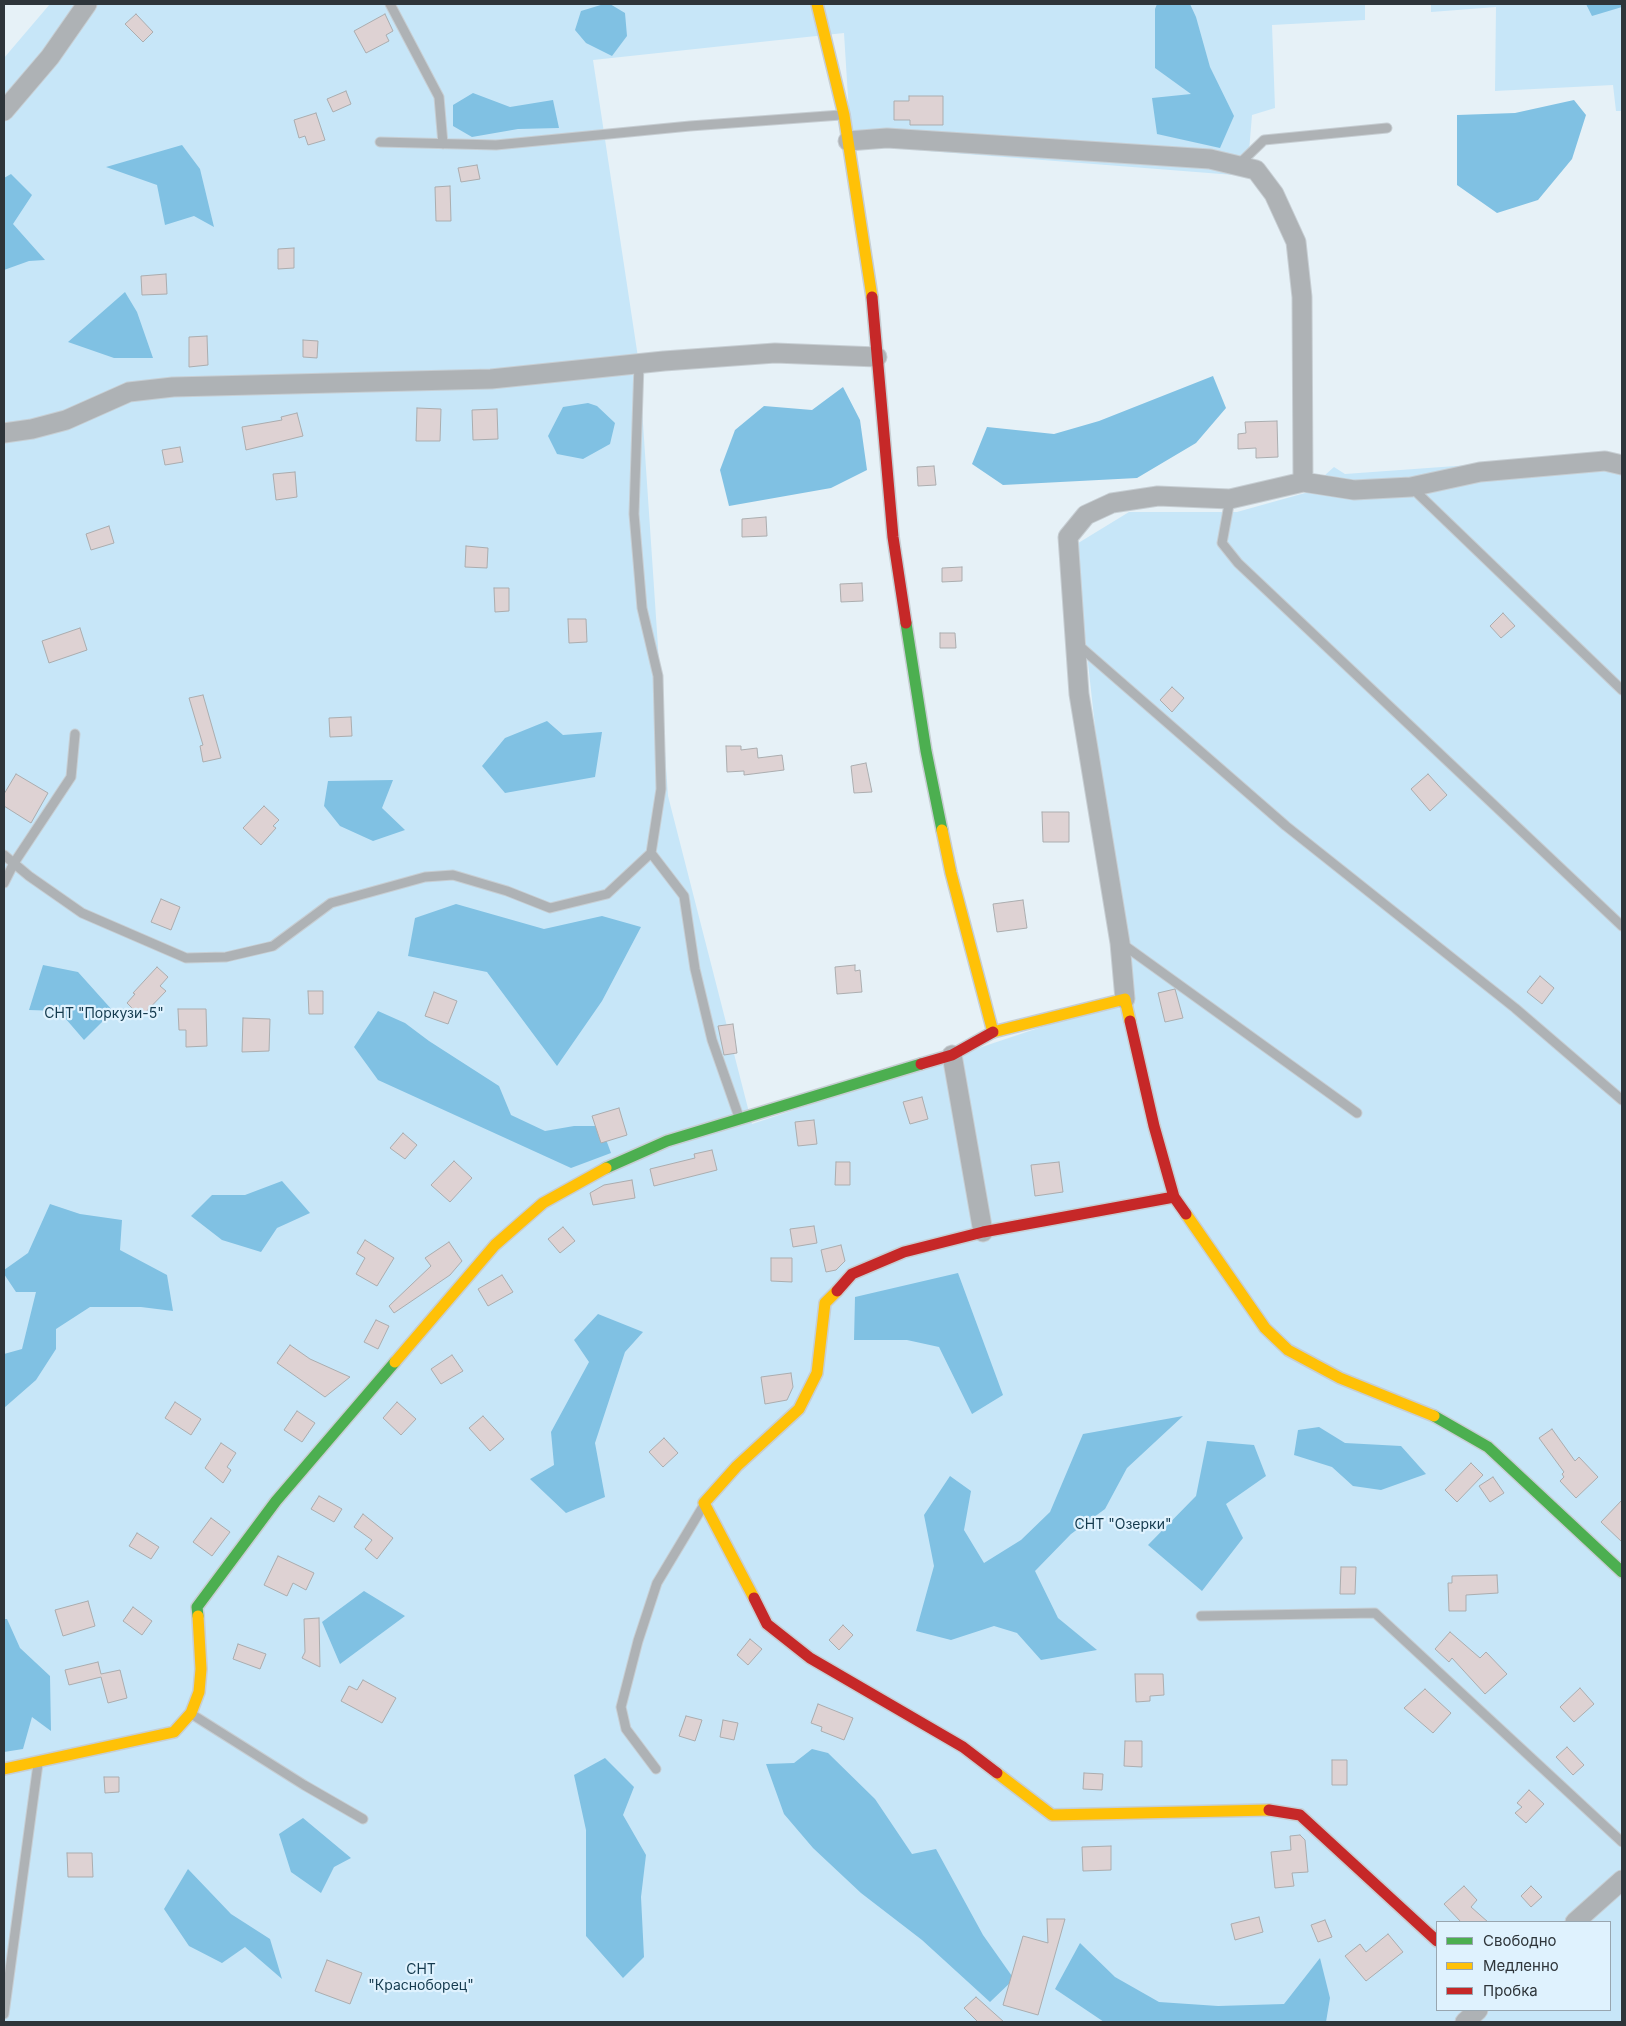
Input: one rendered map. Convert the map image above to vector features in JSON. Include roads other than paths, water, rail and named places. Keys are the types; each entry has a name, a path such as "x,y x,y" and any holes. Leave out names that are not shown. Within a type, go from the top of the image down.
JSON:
{"street":[{"path":"4,112 50,56 87,4"},
{"path":"817,4 844,115 871,288 893,537 926,751 951,873 993,1032"},
{"path":"848,141 887,138 1086,150 1210,159 1256,170 1274,194 1296,242 1302,298 1303,482"},
{"path":"4,433 32,429 66,420 129,392 174,387 491,378 775,353 877,357"},
{"path":"1622,465 1606,461 1480,472 1411,487 1354,490 1303,482 1230,499 1158,496 1112,503 1086,515 1068,537 1079,694 1120,943 1125,1000 1154,1126 1174,1197 1265,1328 1288,1350 1340,1378 1433,1416 1488,1447 1622,1572"},
{"path":"4,1769 174,1732 191,1713 199,1692 202,1669 197,1607 276,1501 495,1245 543,1203 591,1175 667,1141 952,1055 993,1032 1125,1000"},
{"path":"952,1055 983,1232"},
{"path":"1174,1197 983,1232 904,1252 852,1274 824,1303 817,1373 799,1409 736,1466 704,1503 767,1624 810,1658 963,1748 1052,1815 1275,1810 1300,1815 1436,1939"},
{"path":"1576,1921 1622,1880"},
{"path":"1465,2022 1477,2011"}],"lane":[{"path":"390,4 439,97 443,144"},
{"path":"380,142 496,144 690,126 844,115"},
{"path":"1238,166 1264,140 1387,128"},
{"path":"4,854 82,913 186,958 226,957 273,946 331,903 425,877 453,875 507,891 550,908 607,894 651,853 661,779 658,676 642,608 634,514 639,364"},
{"path":"1411,487 1622,690"},
{"path":"1230,499 1222,543 1238,563 1622,926"},
{"path":"1075,642 1286,826 1515,1008 1622,1100"},
{"path":"4,883 14,863 71,777 75,734"},
{"path":"651,853 684,896 695,969 712,1040 739,1118"},
{"path":"1120,943 1357,1113"},
{"path":"656,1769 626,1729 621,1707 638,1641 657,1584 704,1503"},
{"path":"1201,1616 1375,1613 1622,1842"},
{"path":"191,1713 304,1785 363,1819"},
{"path":"4,2014 38,1762"}],"water":[{"path":"610,4 625,13 627,36 612,56 586,43 575,30 581,11"},
{"path":"1157,4 1190,4 1196,17 1210,67 1234,116 1220,148 1157,134 1152,98 1191,94 1155,68 1155,9"},
{"path":"1586,4 1622,4 1622,7 1592,16"},
{"path":"473,93 510,107 553,100 559,128 518,129 472,137 453,126 453,105"},
{"path":"1574,100 1586,115 1572,159 1538,200 1497,213 1457,185 1457,115 1515,113"},
{"path":"182,145 200,169 214,227 194,216 165,225 157,185 106,167"},
{"path":"11,174 32,195 13,224 45,260 29,261 4,270 4,178"},
{"path":"125,292 137,312 153,358 114,358 68,342"},
{"path":"1213,376 1226,408 1196,443 1137,478 1003,485 972,464 987,427 1054,434 1099,421"},
{"path":"843,387 860,420 867,470 831,488 729,506 720,470 735,430 764,406 812,410"},
{"path":"588,403 597,406 615,423 610,444 583,459 557,454 548,436 563,407"},
{"path":"547,721 563,735 602,732 595,777 505,793 482,766 505,738"},
{"path":"393,780 382,808 405,830 373,841 340,826 324,806 328,781"},
{"path":"456,904 544,929 602,916 641,927 602,1001 557,1066 487,972 408,956 415,918"},
{"path":"43,965 78,972 113,1011 84,1040 59,1011 29,1010"},
{"path":"378,1011 405,1023 429,1041 499,1086 511,1115 545,1131 574,1126 601,1126 611,1153 571,1168 378,1080 354,1047"},
{"path":"282,1181 310,1213 277,1228 261,1252 222,1240 191,1216 212,1195 245,1195"},
{"path":"50,1204 80,1214 122,1220 120,1250 167,1275 173,1311 141,1307 90,1307 56,1329 56,1349 36,1380 4,1408 4,1354 22,1349 36,1292 16,1292 4,1274 4,1270 28,1253"},
{"path":"958,1273 1003,1395 972,1414 939,1347 907,1340 854,1340 855,1297"},
{"path":"598,1314 643,1332 625,1352 595,1443 605,1497 566,1513 530,1479 554,1465 551,1432 589,1362 574,1340"},
{"path":"1183,1416 1127,1468 1105,1509 1071,1534 1035,1571 1058,1618 1097,1650 1041,1660 1017,1633 994,1626 951,1640 916,1631 934,1566 924,1515 950,1476 971,1491 964,1530 984,1563 1021,1540 1050,1512 1083,1434"},
{"path":"1319,1427 1345,1443 1401,1446 1426,1474 1381,1490 1353,1486 1332,1467 1294,1455 1298,1430"},
{"path":"1207,1441 1254,1445 1266,1476 1226,1504 1243,1538 1202,1591 1148,1545 1196,1496"},
{"path":"364,1591 405,1616 340,1664 322,1622"},
{"path":"4,1619 7,1619 20,1648 50,1676 51,1731 32,1717 23,1749 4,1752"},
{"path":"812,1749 828,1753 875,1799 912,1854 936,1849 983,1935 1014,1979 990,2002 922,1940 861,1893 813,1848 784,1814 766,1764 794,1763"},
{"path":"605,1758 634,1787 623,1815 646,1855 641,1897 644,1957 623,1978 586,1936 586,1830 574,1775"},
{"path":"303,1818 351,1858 334,1867 321,1893 291,1872 279,1834"},
{"path":"188,1869 231,1914 270,1939 282,1979 245,1947 222,1963 189,1946 164,1909"},
{"path":"1080,1943 1115,1977 1159,2002 1218,2006 1284,2004 1320,1958 1330,1998 1326,2022 1104,2022 1055,1989"}],"park label":[{"name":"СНТ \"Поркузи-5\"","path":"104,1014"},
{"name":"СНТ \"Озерки\"","path":"1123,1525"},
{"name":"СНТ \"Красноборец\"","path":"421,1978"}]}
